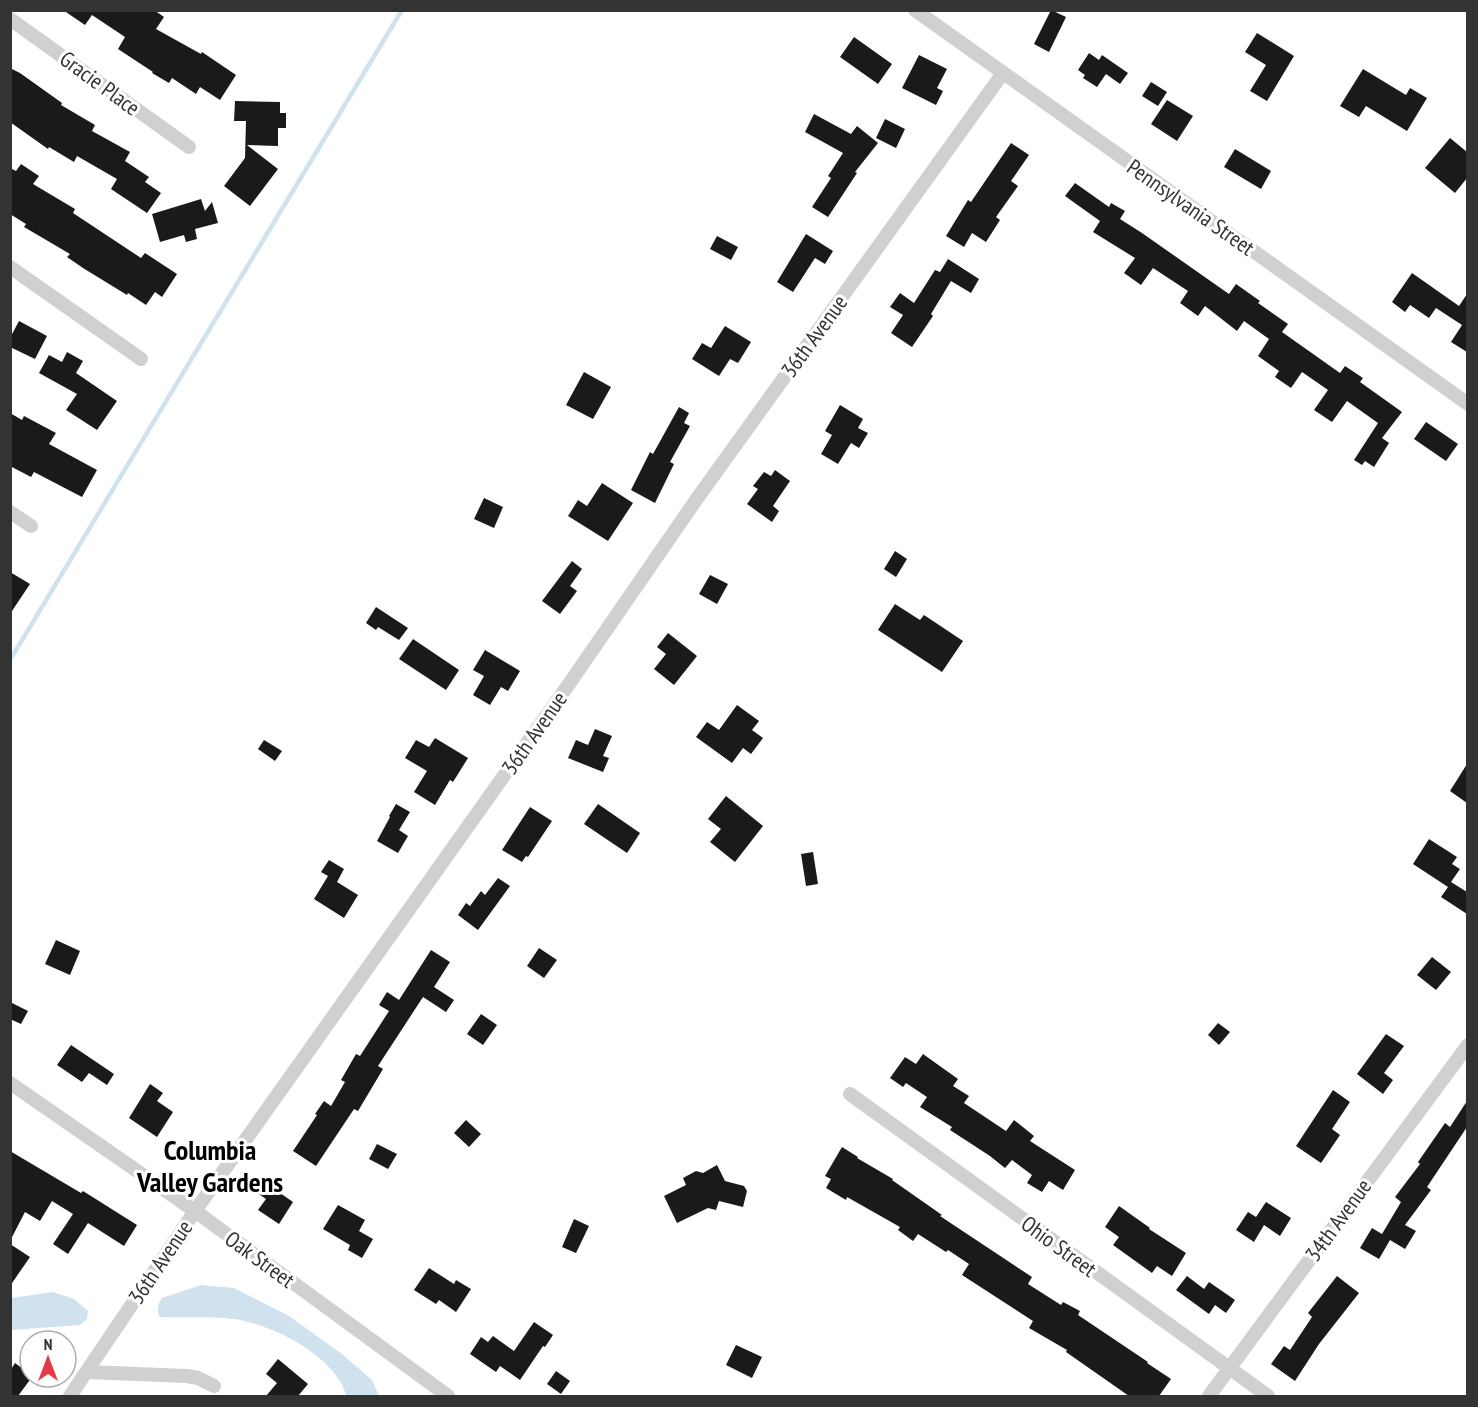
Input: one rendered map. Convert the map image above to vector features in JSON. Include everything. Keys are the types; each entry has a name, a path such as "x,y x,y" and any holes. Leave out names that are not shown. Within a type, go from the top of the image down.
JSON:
{"street":[{"name":"Pennsylvania Street","path":"915,10 1467,404"},
{"name":"Gracie Place","path":"10,19 189,147"},
{"name":"36th Avenue","path":"69,1396 195,1212 569,684 703,490 1003,73"},
{"path":"10,267 141,359"},
{"path":"10,512 31,526"},
{"name":"34th Avenue","path":"1209,1396 1467,1045"},
{"name":"Oak Street","path":"10,1083 195,1212 448,1396"},
{"name":"Ohio Street","path":"850,1094 1268,1396"},
{"path":"87,1372 187,1376 198,1378 214,1386"}],"water":[{"path":"201,1285 234,1288 289,1316 342,1354 372,1380 379,1396 347,1396 340,1382 320,1358 278,1332 262,1326 225,1318 160,1317 158,1307 162,1298"},
{"path":"53,1292 74,1299 88,1311 87,1319 80,1325 11,1330 11,1298"}],"building":[{"path":"63,10 154,10 164,17 156,29 201,54 202,52 236,75 220,100 200,87 196,94 172,78 169,83 118,49 125,37 92,15 85,25"},
{"path":"1051,10 1066,17 1049,52 1034,44"},
{"path":"1257,33 1294,56 1267,101 1250,91 1266,65 1245,52"},
{"path":"854,37 892,64 878,84 840,57"},
{"path":"1089,53 1099,60 1102,55 1128,73 1120,84 1106,74 1097,87 1083,78 1085,75 1078,70"},
{"path":"919,55 947,69 937,88 943,91 936,105 902,88"},
{"path":"10,68 62,103 61,105 95,125 92,131 130,152 125,161 149,177 145,182 161,193 147,213 111,189 117,179 77,156 74,162 49,147 48,149 10,122"},
{"path":"1363,69 1406,95 1410,88 1427,98 1407,131 1366,106 1359,117 1340,106"},
{"path":"1151,82 1167,92 1158,106 1142,96"},
{"path":"1167,100 1193,116 1177,141 1151,124"},
{"path":"235,101 280,102 280,113 286,113 286,128 278,128 278,146 247,145 278,169 250,206 224,186 245,158 246,121 234,121"},
{"path":"814,114 851,134 857,126 878,143 855,172 857,173 828,217 812,207 831,178 828,176 843,153 805,132"},
{"path":"885,119 905,129 896,148 876,138"},
{"path":"1450,138 1467,152 1467,178 1455,193 1425,168"},
{"path":"1011,143 1029,155 1011,181 1018,186 996,217 1000,220 986,242 972,233 964,247 946,236 968,200 971,202"},
{"path":"1235,149 1271,171 1261,189 1224,167"},
{"path":"21,164 39,176 33,184 75,209 73,213 141,258 145,253 177,274 162,297 155,292 146,305 128,293 127,295 67,257 70,254 24,227 26,224 10,214 10,168 16,171"},
{"path":"1075,183 1109,207 1111,203 1125,211 1120,219 1229,294 1236,284 1288,324 1282,332 1340,373 1345,366 1363,378 1360,382 1402,412 1382,438 1389,443 1374,467 1365,461 1362,465 1354,460 1378,423 1347,401 1332,422 1314,410 1328,390 1302,372 1291,388 1275,377 1279,371 1258,356 1269,339 1244,321 1237,331 1205,306 1198,316 1180,303 1188,291 1153,268 1141,285 1124,273 1135,258 1093,232 1100,221 1065,196"},
{"path":"201,199 205,211 212,202 218,223 195,229 197,239 186,242 184,235 160,242 152,214"},
{"path":"806,234 833,251 825,264 815,258 793,292 777,282"},
{"path":"717,236 738,247 731,260 710,249"},
{"path":"948,259 979,279 971,293 951,281 931,314 933,316 912,347 891,333 903,315 890,307 900,293 914,303 935,270 940,272"},
{"path":"1412,273 1459,306 1467,294 1467,352 1451,342 1462,325 1436,308 1429,318 1410,305 1405,312 1392,302"},
{"path":"19,321 47,336 35,359 10,347 10,338"},
{"path":"725,326 751,342 738,363 730,359 719,376 692,359 702,343 711,348"},
{"path":"67,352 83,361 76,373 117,401 97,430 66,410 77,394 39,373 49,355 62,362"},
{"path":"584,372 611,387 593,419 566,405"},
{"path":"840,405 863,419 858,428 868,433 859,448 851,443 838,464 821,454 832,435 825,431"},
{"path":"679,407 689,413 684,423 690,426 670,462 674,464 655,503 631,490 650,452 653,454"},
{"path":"10,413 22,420 24,416 56,433 49,444 97,470 82,497 34,472 31,477 10,466"},
{"path":"1426,422 1458,444 1446,461 1414,439"},
{"path":"775,470 790,481 773,506 779,511 772,522 747,504 758,489 753,486 764,472 771,476"},
{"path":"602,483 633,503 608,541 568,516 578,500 587,506"},
{"path":"484,498 503,507 494,528 474,519"},
{"path":"895,551 907,559 896,577 884,569"},
{"path":"572,561 582,569 570,586 577,591 560,614 542,601"},
{"path":"10,572 30,584 10,614"},
{"path":"710,575 728,584 717,604 699,594"},
{"path":"895,604 920,620 924,615 963,641 942,672 878,630"},
{"path":"376,607 408,628 399,640 378,627 376,630 366,623"},
{"path":"668,633 697,656 674,685 654,669 666,654 657,647"},
{"path":"413,639 459,670 446,690 399,659"},
{"path":"485,650 520,671 508,691 501,687 490,705 473,695 484,676 473,670"},
{"path":"737,705 759,721 752,730 763,738 751,754 743,748 732,763 696,737 707,722 719,730"},
{"path":"595,729 612,736 603,756 609,758 603,772 568,758 576,740 588,745"},
{"path":"435,738 468,758 453,782 450,780 435,805 414,792 427,771 405,758 416,740 429,747"},
{"path":"264,740 282,751 275,761 258,749"},
{"path":"1467,764 1467,803 1450,791"},
{"path":"726,796 763,826 735,862 710,842 721,829 708,819"},
{"path":"396,804 410,812 399,830 408,836 398,853 377,841"},
{"path":"598,804 640,833 627,853 584,824"},
{"path":"530,807 552,821 528,857 526,856 522,862 502,850"},
{"path":"1429,839 1457,857 1452,864 1460,869 1451,882 1467,892 1467,914 1441,897 1448,887 1413,864"},
{"path":"813,852 818,884 806,886 801,854"},
{"path":"329,860 344,869 337,882 358,895 344,918 314,899 328,876 321,872"},
{"path":"498,878 510,886 478,930 458,915 466,903 470,906 481,891 485,895"},
{"path":"56,940 80,951 70,975 45,964"},
{"path":"539,948 557,960 544,978 527,966"},
{"path":"431,950 450,962 434,987 454,1000 446,1012 423,997 378,1066 383,1069 358,1111 354,1109 316,1166 293,1151 324,1101 331,1106 345,1082 341,1080 356,1054 360,1056 389,1011 379,1005 387,992 399,1000"},
{"path":"1432,957 1451,972 1436,990 1417,975"},
{"path":"10,1002 28,1011 21,1024 10,1019"},
{"path":"481,1014 497,1025 483,1045 467,1034"},
{"path":"1218,1023 1230,1032 1219,1045 1208,1035"},
{"path":"1386,1034 1404,1046 1384,1073 1393,1080 1383,1094 1357,1074"},
{"path":"71,1045 114,1074 107,1085 89,1073 82,1082 57,1065"},
{"path":"923,1054 958,1079 953,1086 969,1096 964,1103 1006,1131 1014,1120 1034,1136 1030,1141 1075,1170 1063,1190 1049,1181 1042,1192 1027,1183 1032,1175 1012,1160 1005,1168 950,1130 952,1127 920,1107 927,1097 906,1083 903,1087 890,1078 905,1057 916,1064"},
{"path":"150,1084 163,1093 157,1101 173,1112 157,1137 129,1118"},
{"path":"1333,1090 1350,1102 1332,1129 1340,1135 1321,1163 1296,1146"},
{"path":"1467,1101 1467,1127 1427,1187 1431,1190 1405,1225 1416,1231 1405,1249 1390,1240 1379,1259 1360,1248 1372,1228 1382,1234 1401,1202 1395,1197 1420,1164 1418,1162 1445,1123 1450,1127"},
{"path":"466,1120 481,1134 469,1147 454,1133"},
{"path":"377,1144 397,1154 388,1169 369,1159"},
{"path":"842,1147 893,1179 942,1215 940,1216 1032,1277 1028,1284 1061,1305 1063,1302 1080,1311 1078,1315 1171,1379 1159,1396 1129,1396 1066,1352 1067,1350 1029,1328 1033,1321 962,1275 969,1264 918,1234 913,1241 898,1230 900,1227 847,1197 846,1200 826,1188 831,1179 825,1176"},
{"path":"10,1151 81,1193 83,1191 137,1225 124,1246 88,1223 68,1254 53,1244 73,1214 52,1201 40,1221 25,1212 10,1241"},
{"path":"717,1165 725,1181 744,1186 747,1191 743,1207 719,1201 716,1210 708,1208 677,1223 664,1196 686,1185 683,1178 696,1171 703,1173"},
{"path":"257,1177 293,1202 279,1224 258,1210 266,1199 250,1188"},
{"path":"1266,1202 1291,1218 1280,1236 1264,1225 1254,1242 1236,1230 1248,1212 1256,1217"},
{"path":"338,1205 365,1220 359,1231 373,1239 362,1258 348,1250 350,1245 323,1229"},
{"path":"1119,1206 1186,1253 1172,1276 1157,1266 1152,1273 1113,1245 1119,1237 1105,1227"},
{"path":"574,1219 589,1226 576,1253 562,1247"},
{"path":"10,1244 30,1257 10,1286"},
{"path":"429,1268 454,1284 456,1280 471,1289 456,1312 439,1300 436,1304 414,1290"},
{"path":"1187,1276 1204,1289 1209,1282 1235,1300 1226,1313 1215,1305 1209,1314 1176,1290"},
{"path":"1337,1276 1359,1293 1319,1344 1295,1381 1271,1364 1284,1346 1290,1350 1312,1317 1308,1313"},
{"path":"534,1322 553,1335 520,1380 500,1366 496,1372 470,1354 481,1337 488,1342 493,1336 514,1351"},
{"path":"736,1345 762,1357 752,1378 726,1365"},
{"path":"278,1359 308,1384 298,1396 266,1396 277,1383 266,1374"},
{"path":"15,1363 18,1365 18,1389 23,1389 18,1396 10,1396 10,1371"},
{"path":"556,1371 570,1381 561,1394 547,1384"}],"waterway":[{"path":"10,660 402,10"}],"district":[{"name":"Columbia Valley Gardens","path":"210,1165"}]}
